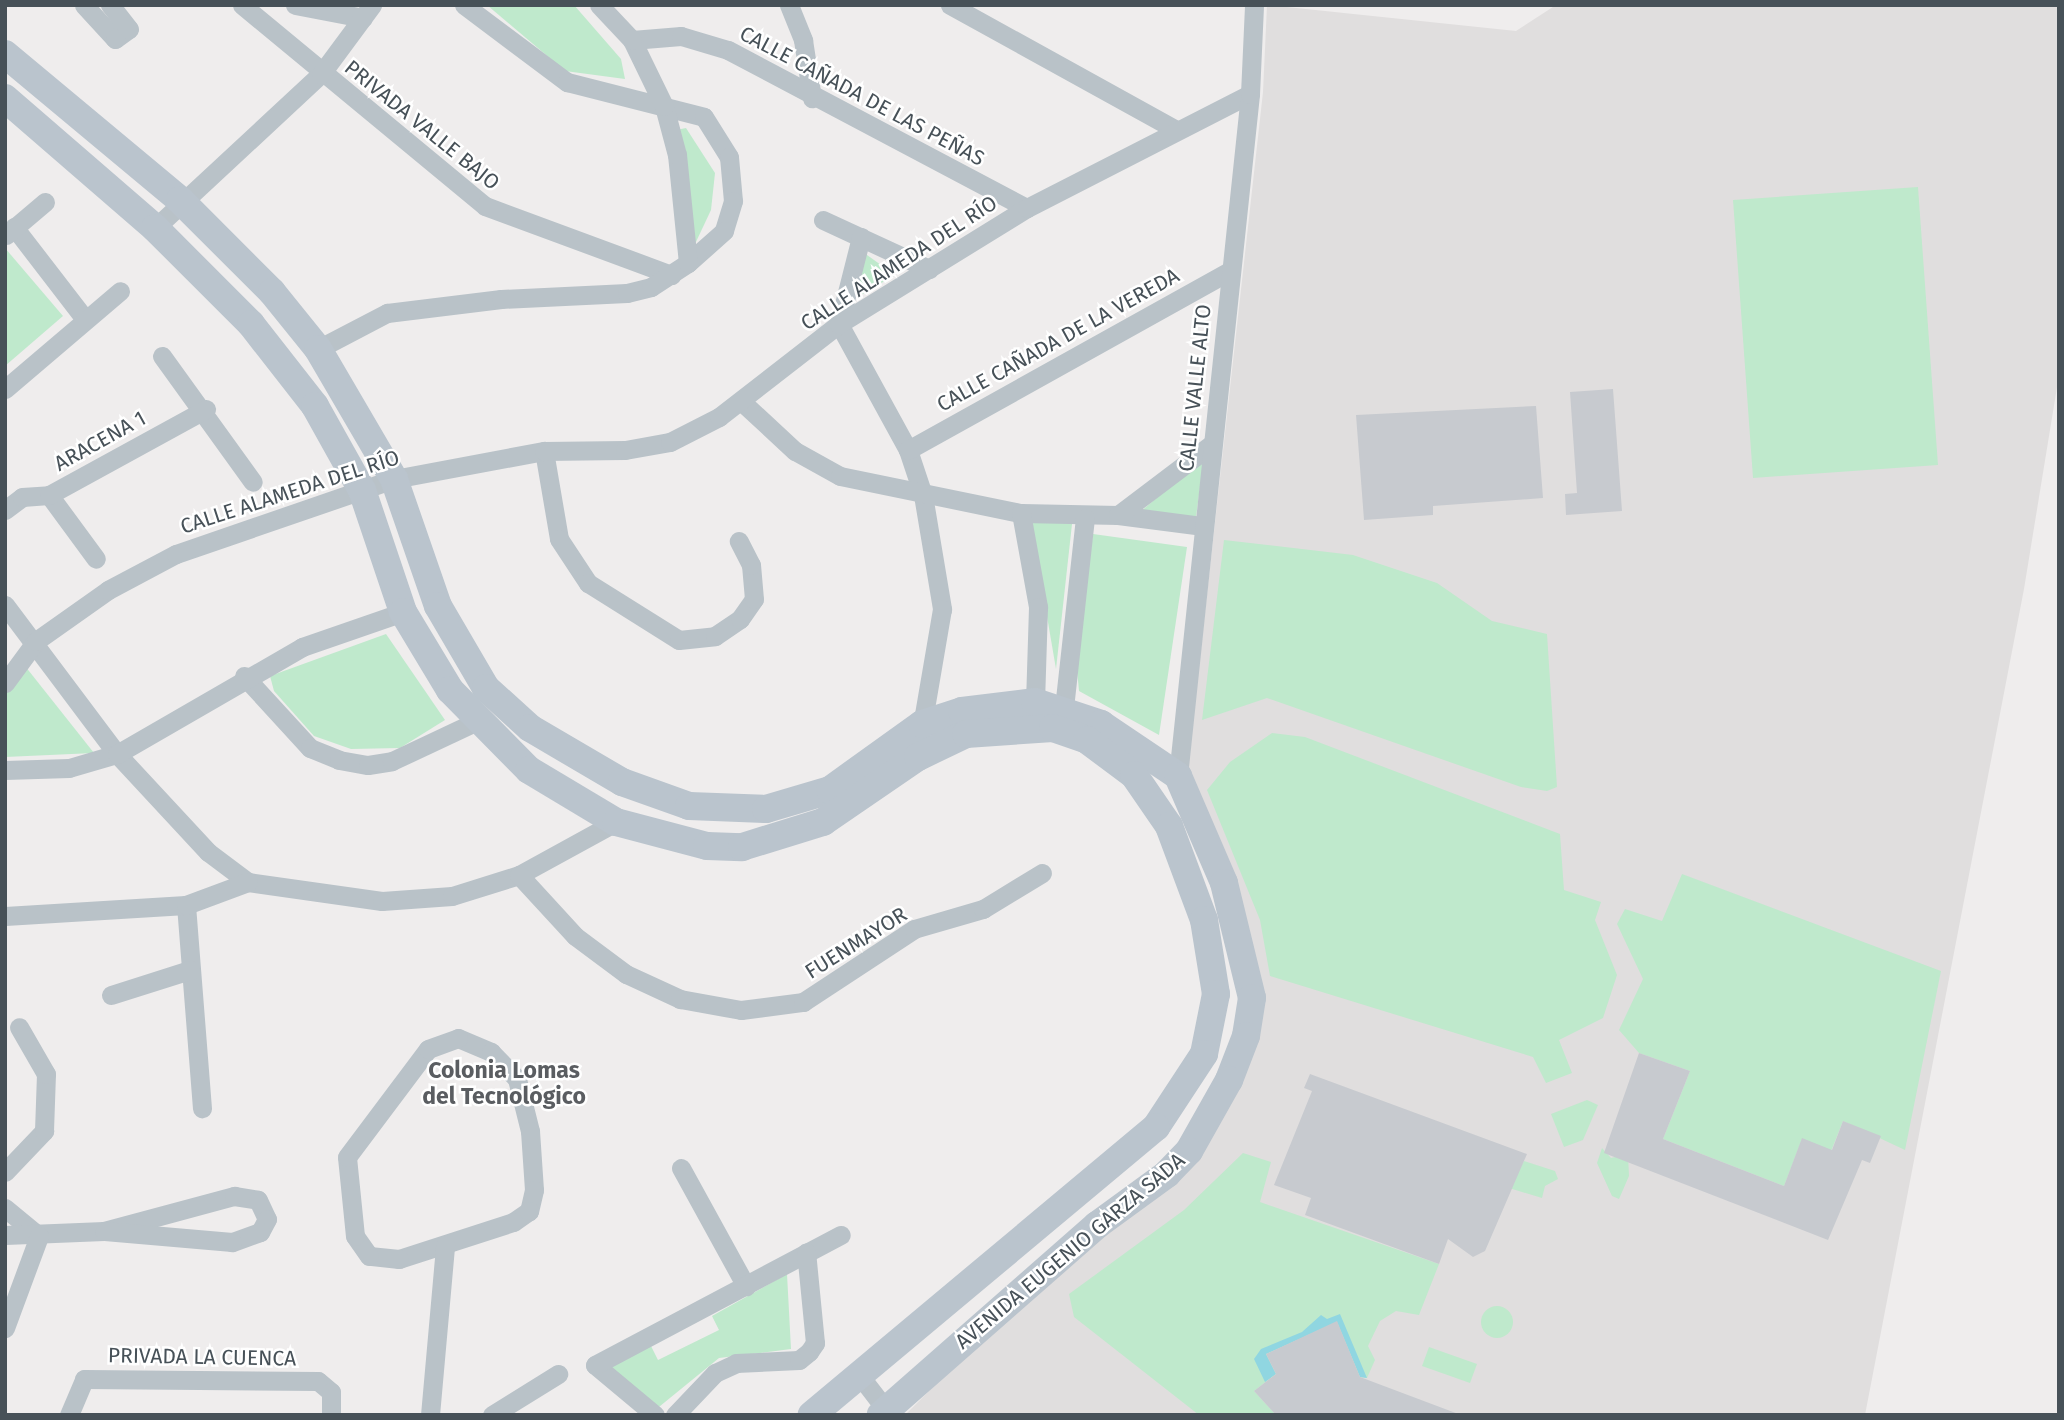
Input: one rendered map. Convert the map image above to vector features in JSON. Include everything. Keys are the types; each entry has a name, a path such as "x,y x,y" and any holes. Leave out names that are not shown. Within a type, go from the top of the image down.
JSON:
{"street":[{"path":"84,5 115,39 129,29 110,5"},
{"name":"PRIVADA VALLE BAJO","path":"242,5 321,74 485,206 672,275"},
{"path":"295,5 368,12"},
{"path":"317,349 387,313 501,299 627,293 672,275 724,231 733,201 729,157 704,117 568,82 464,5"},
{"path":"599,5 632,40 664,106 677,155 688,263"},
{"path":"789,5 803,40 813,98"},
{"path":"950,5 1175,130"},
{"name":"CALLE VALLE ALTO","path":"1178,776 1250,94 1254,5"},
{"path":"155,228 180,200 321,74 368,12"},
{"name":"CALLE CAÑADA DE LAS PEÑAS","path":"632,40 681,36 728,50 813,98 1027,208"},
{"path":"5,54 180,200 272,292 317,349 394,479 438,606 486,688 530,728 622,782 689,806 766,808 830,790 922,723 962,711 1035,702 1064,708 1101,724 1178,776"},
{"name":"CALLE ALAMEDA DEL RÍO","path":"5,683 12,666 36,640 108,590 176,554 394,479 544,452 625,450 670,442 742,402 839,324 1027,208 1250,94"},
{"name":"AVENIDA EUGENIO GARZA SADA","path":"5,98 155,228 259,334 316,406 362,490 403,612 475,722 529,770 616,822 707,846 775,841 834,816 918,757 966,734 1014,727 1053,728 1087,740 1134,775 1169,826 1204,920 1216,994 1204,1054 1156,1127 1074,1199 811,1415"},
{"path":"45,202 10,231 84,318"},
{"path":"823,220 929,269"},
{"path":"861,237 839,324 908,450 923,495 942,609 918,757"},
{"name":"CALLE CAÑADA DE LA VEREDA","path":"908,450 1230,271"},
{"path":"5,389 84,318 120,290"},
{"path":"162,356 205,409 253,482"},
{"path":"742,402 795,451 840,476 1021,513 1085,517 1118,515 1203,526"},
{"name":"ARACENA 1","path":"96,559 49,495 205,409"},
{"path":"1118,515 1212,444"},
{"path":"544,452 559,539 588,583 670,636 715,636 740,620 754,599 751,565 739,541"},
{"path":"5,510 22,497 49,495"},
{"path":"1021,513 1038,607 1035,702"},
{"path":"1064,708 1085,517"},
{"path":"5,605 36,640 117,754 208,852 248,882"},
{"path":"5,770 69,768 117,754 244,676 302,647 403,612"},
{"path":"244,676 310,748 339,760 368,765 392,761 475,722"},
{"name":"AVENIDA EUGENIO GARZA SADA","path":"886,1413 1097,1225 1167,1174 1189,1151 1246,1036 1252,998 1224,883 1178,776"},
{"path":"5,916 186,905 248,882 382,901 452,896 519,875 616,822"},
{"name":"FUENMAYOR","path":"519,875 575,936 626,974 680,999 741,1010 803,1002 914,929 983,909 1042,873"},
{"path":"186,905 202,1108"},
{"path":"111,995 191,970"},
{"path":"5,1172 44,1130 46,1074 19,1027"},
{"path":"458,1038 491,1052 517,1079 530,1132 534,1190 529,1211 513,1223 445,1246 398,1259 369,1256 355,1236 347,1157 428,1049 458,1038"},
{"path":"681,1168 746,1286"},
{"path":"5,1236 104,1231 232,1242 261,1232 267,1219 258,1200 234,1196 104,1231"},
{"path":"1074,1199 1097,1225"},
{"path":"5,1208 39,1236"},
{"path":"655,1415 595,1365 841,1235"},
{"path":"5,1328 39,1236"},
{"path":"430,1415 445,1246"},
{"path":"675,1415 715,1373 736,1363 799,1360 809,1352 815,1343 806,1252"},
{"path":"492,1415 558,1374"},
{"path":"860,1376 886,1413"},
{"name":"PRIVADA LA CUENCA","path":"69,1415 84,1379 318,1381 331,1392 331,1415"}],"shaded area":[{"path":"1267,5 1516,31 1556,5 2059,5 2059,375 2024,589 1865,1415 905,1415 977,1343 1184,1168 1255,996 1187,774 1263,92"}],"green space":[{"path":"487,5 574,5 621,59 625,79 565,71"},
{"path":"686,128 715,173 711,210 695,244 676,130"},
{"path":"1918,187 1938,465 1753,478 1733,200"},
{"path":"5,248 63,316 5,366"},
{"path":"860,250 895,275 849,302"},
{"path":"1204,458 1196,517 1140,512"},
{"path":"1030,517 1072,524 1056,669"},
{"path":"1093,534 1187,547 1159,735 1079,691 1076,659"},
{"path":"1224,540 1353,555 1437,583 1492,621 1547,634 1557,787 1547,791 1521,787 1267,698 1202,720"},
{"path":"386,634 445,720 400,748 351,749 314,736 274,691 270,676"},
{"path":"25,666 94,753 5,757 5,694 16,669"},
{"path":"1272,733 1305,737 1560,834 1564,890 1601,902 1595,920 1617,975 1603,1018 1559,1040 1572,1073 1546,1083 1533,1057 1270,976 1260,920 1207,790 1230,762"},
{"path":"1682,874 1941,971 1905,1150 1843,1121 1824,1169 1802,1139 1784,1186 1663,1139 1690,1071 1639,1053 1619,1030 1643,979 1617,924 1625,909 1662,921"},
{"path":"1587,1100 1598,1105 1583,1140 1564,1147 1551,1114"},
{"path":"1602,1148 1611,1158 1628,1154 1629,1176 1619,1199 1612,1196 1597,1163"},
{"path":"1243,1153 1271,1162 1260,1202 1439,1264 1419,1315 1396,1311 1380,1321 1368,1346 1375,1360 1367,1378 1360,1377 1337,1322 1266,1354 1276,1374 1254,1391 1276,1415 1199,1415 1074,1317 1069,1294 1184,1210"},
{"path":"1524,1161 1555,1171 1558,1179 1545,1186 1542,1198 1509,1188"},
{"path":"787,1274 791,1349 719,1358 654,1411 609,1366 651,1346 658,1360 719,1330 712,1316"},
{"path":"1497,1306 1508,1311 1513,1322 1508,1333 1497,1338 1486,1333 1481,1322 1486,1311"},
{"path":"1429,1347 1477,1364 1470,1383 1422,1366"}],"water":[{"path":"1340,1314 1367,1378 1360,1377 1337,1322 1266,1354 1276,1374 1265,1382 1254,1359 1261,1349 1302,1332 1321,1315 1327,1319"}],"building":[{"path":"1613,389 1622,511 1566,515 1565,494 1577,493 1570,392"},
{"path":"1536,406 1543,498 1433,506 1433,515 1364,520 1356,415"},
{"path":"1639,1053 1690,1071 1663,1139 1784,1186 1802,1138 1832,1150 1843,1121 1881,1136 1870,1163 1862,1160 1828,1240 1604,1153"},
{"path":"1310,1074 1527,1154 1485,1251 1473,1257 1448,1239 1439,1264 1305,1215 1311,1198 1274,1185 1312,1091 1304,1088"},
{"path":"1337,1321 1360,1377 1461,1415 1276,1415 1254,1391 1276,1374 1266,1354"}],"district":[{"name":"Colonia Lomas del Tecnológico","path":"504,1083"}]}
